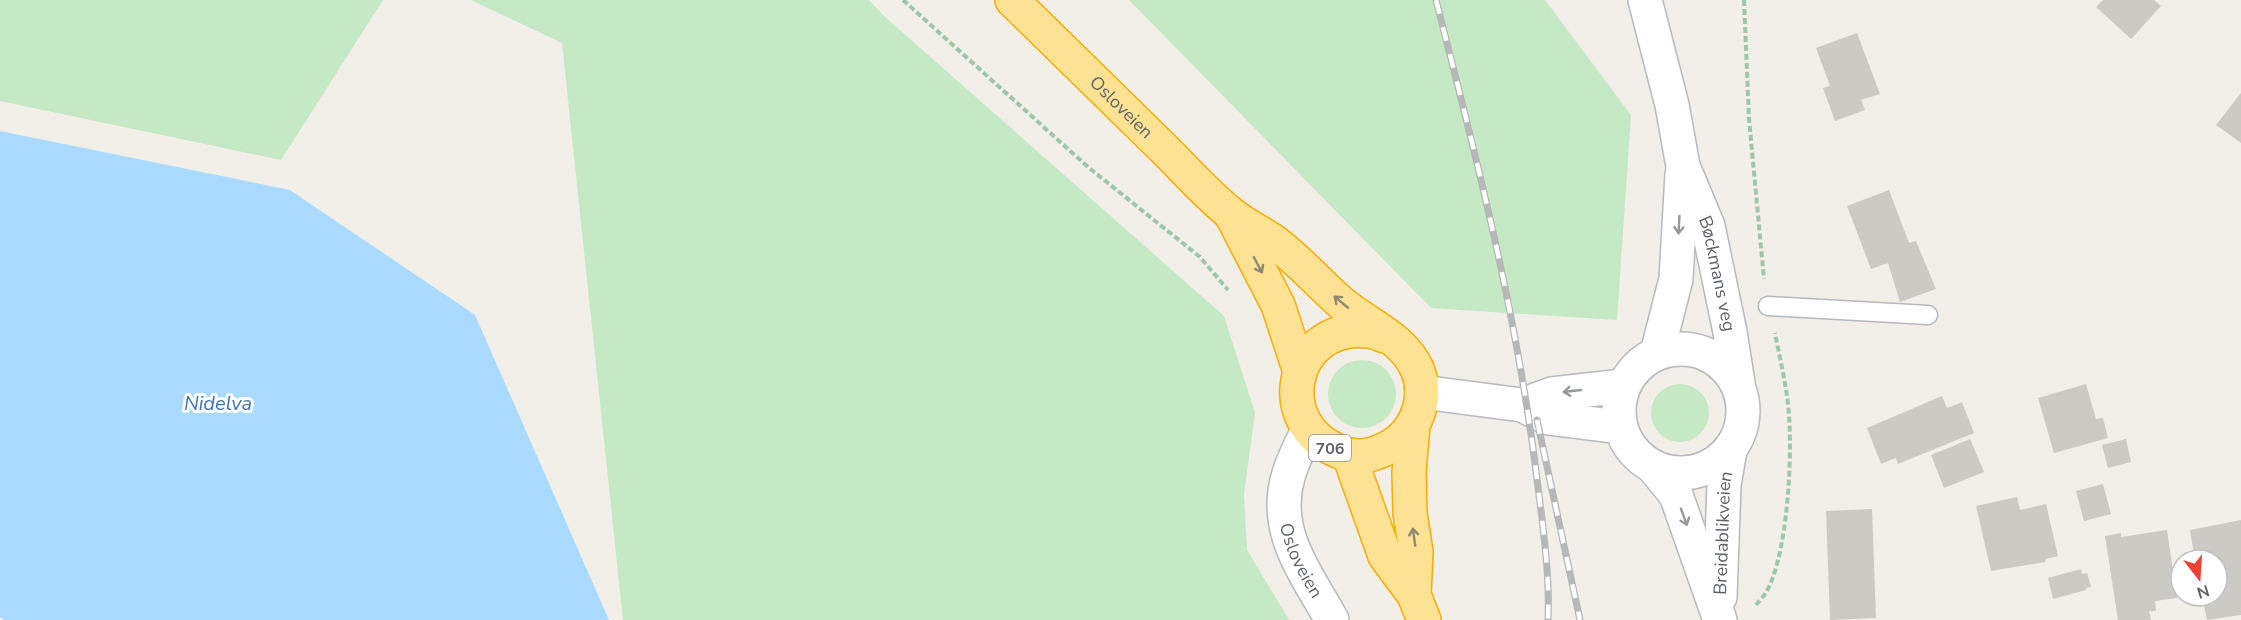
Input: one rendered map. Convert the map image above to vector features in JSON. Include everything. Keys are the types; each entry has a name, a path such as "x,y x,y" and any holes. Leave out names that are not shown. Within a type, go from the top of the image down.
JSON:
{"highway":[{"name":"Osloveien","path":"1012,0 1230,214 1276,243 1345,306 1388,337"},
{"name":"Osloveien","path":"1230,214 1278,305 1300,372"},
{"name":"706","path":"1367,331 1388,337 1406,351 1418,370 1422,392 1420,409 1413,424 1403,438 1389,448 1373,454 1349,455 1326,446 1308,430 1299,412 1296,392 1300,372 1309,354 1324,340 1345,332 1367,331"},
{"name":"706","path":"1413,424 1409,472 1410,513 1416,552 1419,608"},
{"name":"706","path":"1349,455 1385,556 1419,608"}],"main road":[{"name":"Bøckmans veg","path":"1645,0 1672,105 1683,166 1708,226 1738,383"},
{"name":"Bøckmans veg","path":"1657,353 1676,279 1683,166"},
{"path":"1680,347 1703,352 1724,364 1738,383 1744,406 1741,430 1730,450 1712,466 1689,473 1671,473 1654,468 1639,458 1627,444 1620,428 1618,410 1623,386 1636,366 1657,353 1680,347"},
{"path":"1522,405 1552,394 1623,386"},
{"path":"1422,392 1522,405 1548,418 1620,428"},
{"name":"Osloveien","path":"1308,430 1288,477 1283,501 1283,521 1288,541 1332,620"},
{"name":"Breidablikveien","path":"1720,617 1724,485 1730,450"},
{"name":"Breidablikveien","path":"1654,468 1676,495 1720,617"}],"lane":[{"path":"1768,306 1928,315"}],"path":[{"path":"903,0 1088,167 1200,257 1229,292"}],"green space":[{"path":"0,0 383,0 281,160 0,101"},
{"path":"471,0 869,0 884,16 1224,316 1255,413 1244,494 1247,550 1289,620 623,620 562,43"},
{"path":"1129,0 1545,0 1631,115 1617,320 1431,308"},
{"path":"1362,360 1375,363 1386,370 1393,381 1396,394 1393,407 1386,418 1375,425 1362,428 1349,425 1338,418 1331,407 1328,394 1331,381 1338,370 1349,363"},
{"path":"1674,384 1686,384 1701,392 1709,407 1709,419 1701,434 1686,442 1674,442 1659,434 1651,419 1651,407 1659,392"}],"water":[{"name":"Nidelva","path":"0,131 290,190 475,315 609,620 4,620 0,617"}],"building":[{"path":"2103,0 2154,0 2161,6 2131,39 2096,7"},
{"path":"1857,33 1880,94 1861,100 1865,110 1835,121 1823,88 1830,86 1816,48"},
{"path":"2241,93 2241,143 2216,125"},
{"path":"1889,190 1909,243 1916,241 1936,289 1900,302 1888,263 1871,269 1847,206"},
{"path":"2086,384 2096,419 2103,418 2108,438 2054,453 2038,398"},
{"path":"1942,396 1947,408 1962,402 1974,433 1898,464 1896,458 1881,464 1867,428"},
{"path":"1970,439 1984,472 1944,488 1931,455"},
{"path":"2126,439 2131,462 2108,468 2102,445"},
{"path":"2103,484 2111,514 2084,521 2076,491"},
{"path":"2017,497 2020,510 2046,504 2058,556 2046,559 2045,562 1991,571 1976,506"},
{"path":"1872,509 1876,618 1830,620 1826,511"},
{"path":"2241,520 2241,615 2207,620 2204,608 2229,608 2229,548 2193,548 2190,530"},
{"path":"2167,530 2170,548 2169,599 2155,601 2156,611 2149,611 2151,620 2118,620 2105,536 2121,533 2121,537"},
{"path":"2081,569 2082,574 2087,573 2091,587 2053,599 2048,578"}],"railway":[{"path":"1436,0 1494,234 1518,352 1543,527 1547,564 1548,620"},
{"path":"1537,420 1580,620"}]}
